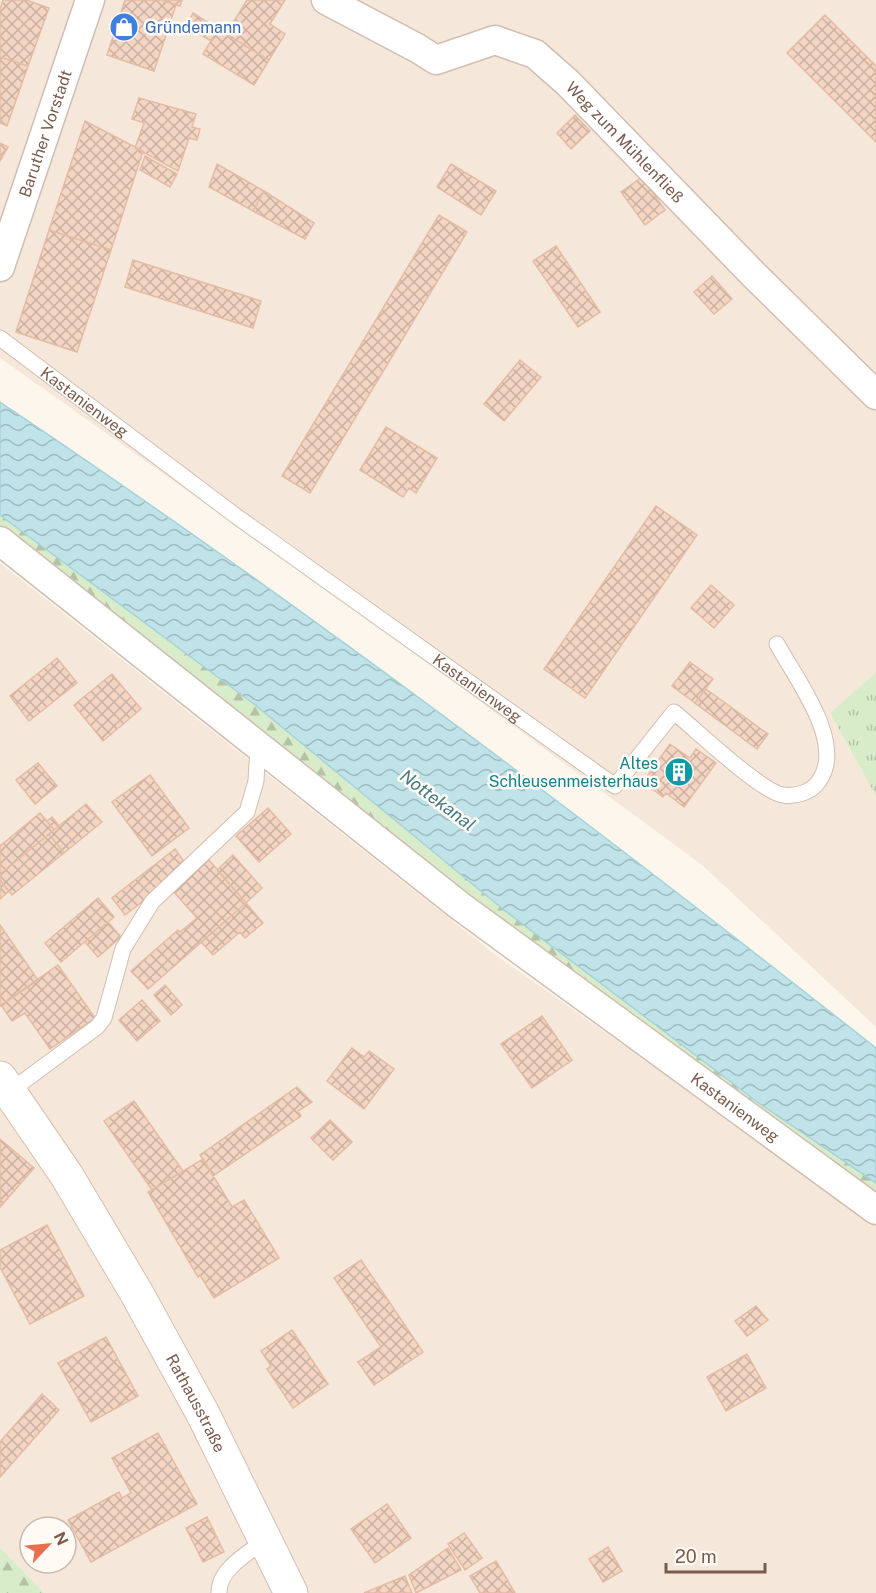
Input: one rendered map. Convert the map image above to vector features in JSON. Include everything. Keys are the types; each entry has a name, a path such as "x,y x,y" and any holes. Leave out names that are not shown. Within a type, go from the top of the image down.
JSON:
{"main road":[{"name":"Rathausstraße","path":"4,1085 92,1218 173,1358 267,1539 291,1593"}],"street":[{"name":"Baruther Vorstadt","path":"0,267 90,0"},
{"name":"Weg zum Mühlenfließ","path":"326,0 436,60 495,40 535,54 568,83 753,274 876,394"},
{"name":"Kastanienweg","path":"0,541 460,906 876,1210"}],"lane":[{"name":"Kastanienweg","path":"0,338 236,516 615,786 674,712 757,780 781,795 801,794 815,786 826,771 827,751 822,724 777,644"},
{"path":"4,1085 97,1027 104,1018 123,949 152,902 247,812 256,781 258,747"},
{"path":"219,1593 219,1586 231,1567 267,1539"}],"shaded area":[{"path":"0,0 876,0 876,672 830,713 876,796 876,1027 702,865 352,607 0,358"},
{"path":"0,563 497,956 876,1223 876,1593 44,1593 27,1575 78,1575 78,1515 18,1515 18,1566 0,1547"}],"green space":[{"path":"0,515 254,704 504,910 756,1101 876,1183 876,1197 458,897 0,528"},
{"path":"876,672 876,796 830,713"},
{"path":"0,1547 18,1566 18,1575 27,1575 44,1593 0,1593"}],"water":[{"name":"Nottekanal","path":"0,402 224,556 444,716 662,881 876,1048 876,1183 756,1101 504,910 254,704 0,515"}],"building":[{"path":"3,0 26,0 49,8 28,66 0,57 0,9"},
{"path":"125,0 162,0 176,5 154,71 107,55"},
{"path":"162,0 182,0 180,6"},
{"path":"247,0 285,0 270,24 285,34 269,60 226,34"},
{"path":"193,13 218,29 211,41 186,26"},
{"path":"825,15 876,66 876,142 787,53"},
{"path":"218,29 269,60 254,85 203,54"},
{"path":"0,57 28,66 7,126 0,123"},
{"path":"139,98 196,114 192,127 200,129 197,140 189,138 178,171 135,148 144,123 132,119"},
{"path":"575,115 590,131 571,149 557,133"},
{"path":"85,121 143,151 111,250 49,230"},
{"path":"0,143 8,147 0,161"},
{"path":"145,156 177,174 170,187 140,170"},
{"path":"217,164 264,191 253,211 209,187"},
{"path":"451,164 496,191 481,215 437,187"},
{"path":"642,177 665,210 645,225 621,192"},
{"path":"264,191 314,223 305,239 253,211"},
{"path":"439,215 467,232 310,493 282,476"},
{"path":"49,230 111,250 77,352 16,332"},
{"path":"556,246 600,312 578,327 533,261"},
{"path":"133,260 261,301 253,328 125,287"},
{"path":"712,276 732,299 714,314 694,292"},
{"path":"520,360 541,377 504,421 484,404"},
{"path":"386,427 437,458 416,493 409,488 403,497 360,470"},
{"path":"656,506 697,535 585,698 544,669"},
{"path":"711,585 734,605 714,628 691,608"},
{"path":"57,658 77,683 29,721 10,696"},
{"path":"690,662 713,679 695,703 672,686"},
{"path":"112,674 141,709 103,741 74,705"},
{"path":"706,689 768,734 757,749 695,703"},
{"name":"Altes Schleusenmeisterhaus","path":"670,744 690,758 696,749 716,763 684,807 666,793 663,797 643,782"},
{"path":"38,763 57,786 35,804 16,780"},
{"path":"150,775 189,828 152,856 112,802"},
{"path":"86,804 102,822 64,853 49,834"},
{"path":"268,808 291,834 259,862 236,836"},
{"path":"40,813 54,830 0,874 0,846"},
{"path":"52,817 59,826 54,830 47,821"},
{"path":"49,834 64,853 12,895 0,880 0,874"},
{"path":"175,849 188,867 125,915 112,898"},
{"path":"233,855 262,888 246,903 217,870"},
{"path":"209,860 246,903 148,989 131,971 178,930 180,932 197,918 173,891"},
{"path":"0,880 9,891 0,899"},
{"path":"98,898 114,917 61,962 45,943"},
{"path":"246,903 263,923 245,938 240,932 213,955 201,942"},
{"path":"108,922 121,937 98,957 85,942"},
{"path":"0,925 38,980 0,1006"},
{"path":"58,965 95,1018 50,1049 25,1013 12,1021 1,1005"},
{"path":"165,985 182,1005 171,1015 154,995"},
{"path":"142,1000 160,1021 137,1041 119,1020"},
{"path":"542,1016 572,1060 532,1088 501,1044"},
{"path":"352,1048 364,1057 369,1051 394,1069 364,1109 327,1081"},
{"path":"297,1087 312,1102 298,1111 301,1116 213,1176 200,1155"},
{"path":"134,1101 183,1171 152,1190 104,1121"},
{"path":"330,1120 352,1142 333,1160 311,1138"},
{"path":"0,1139 34,1168 0,1207"},
{"path":"203,1159 232,1207 244,1200 279,1258 214,1298 200,1275 198,1277 148,1192"},
{"path":"47,1225 84,1296 30,1324 0,1267 0,1250"},
{"path":"361,1260 423,1352 374,1385 358,1362 381,1347 334,1278"},
{"path":"756,1306 768,1320 747,1336 735,1321"},
{"path":"292,1330 328,1384 293,1408 267,1369 271,1366 261,1351"},
{"path":"106,1337 138,1396 91,1422 58,1363"},
{"path":"747,1354 766,1388 726,1411 707,1377"},
{"path":"42,1394 59,1410 0,1477 0,1442"},
{"path":"158,1433 197,1504 91,1562 78,1538 77,1515 119,1492 122,1498 131,1493 112,1458"},
{"path":"387,1504 411,1538 375,1563 351,1529"},
{"path":"207,1517 224,1552 203,1562 186,1528"},
{"path":"464,1533 482,1558 465,1570 448,1544"},
{"path":"608,1547 622,1571 603,1582 589,1559"},
{"path":"448,1548 461,1570 416,1593 409,1575"},
{"path":"496,1561 515,1593 480,1593 470,1576"},
{"path":"405,1576 412,1593 364,1593"}],"place":[{"name":"Gründemann","path":"124,27"},
{"name":"Altes Schleusenmeisterhaus","path":"679,772"}]}
